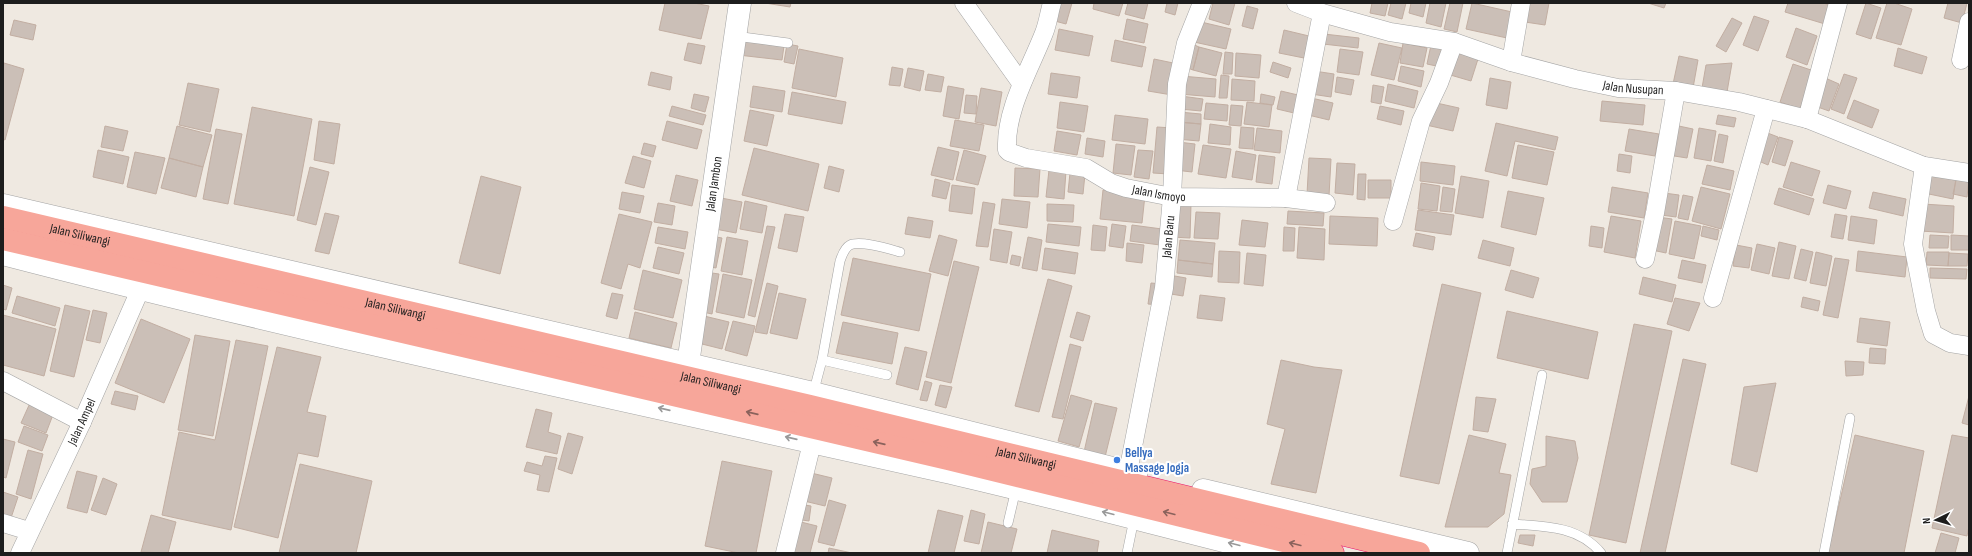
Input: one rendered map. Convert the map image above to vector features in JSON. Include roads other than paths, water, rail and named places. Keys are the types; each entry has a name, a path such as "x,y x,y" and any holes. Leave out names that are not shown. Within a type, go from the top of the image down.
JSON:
{"highway":[{"name":"Jalan Siliwangi","path":"3,217 811,399 1419,553"},
{"name":"Jalan Siliwangi","path":"3,239 946,465 1333,553"}],"street":[{"name":"Jalan Jambon","path":"688,364 740,3"},
{"path":"964,3 1021,82"},
{"name":"Jalan Ismoyo","path":"1052,3 1044,32 1021,82 1008,133 1007,150 1009,152 1026,158 1079,166 1098,174 1111,183 1126,188 1172,196 1286,198 1326,203"},
{"name":"Jalan Baru","path":"1128,472 1162,301 1172,196 1177,84 1186,43 1202,3"},
{"name":"Jalan Nusupan","path":"1296,3 1322,13 1390,32 1454,42 1511,62 1575,80 1618,88 1676,91 1739,102 1806,119 1924,166 1969,173"},
{"path":"1511,62 1521,3"},
{"path":"1806,119 1838,3"},
{"path":"1286,198 1322,13"},
{"path":"1961,60 1969,22"},
{"path":"1393,221 1421,121 1439,83 1454,42"},
{"path":"1645,259 1656,213 1676,91"},
{"path":"1713,298 1766,109"},
{"path":"1924,166 1913,244 1926,311 1933,334 1950,343 1969,346"},
{"path":"3,205 688,364 811,399 1128,472 1468,553"},
{"path":"3,254 140,290 812,443 946,465 1016,489 1272,553"},
{"name":"Jalan Ampel","path":"20,553 29,531 82,422 140,290"},
{"path":"3,381 82,422"},
{"path":"785,553 812,443"},
{"path":"3,523 29,531"}],"lane":[{"path":"735,36 788,42"},
{"path":"811,399 822,360 840,261 844,250 850,245 859,243 900,252"},
{"path":"822,360 887,375"},
{"path":"1507,553 1542,375"},
{"path":"1824,553 1850,418"},
{"path":"1008,523 1016,489"},
{"path":"1127,553 1134,519"},
{"path":"1512,524 1553,526 1576,534 1594,545 1601,553"}],"place":[{"name":"Bellya Massage Jogja","path":"1117,460"}]}
